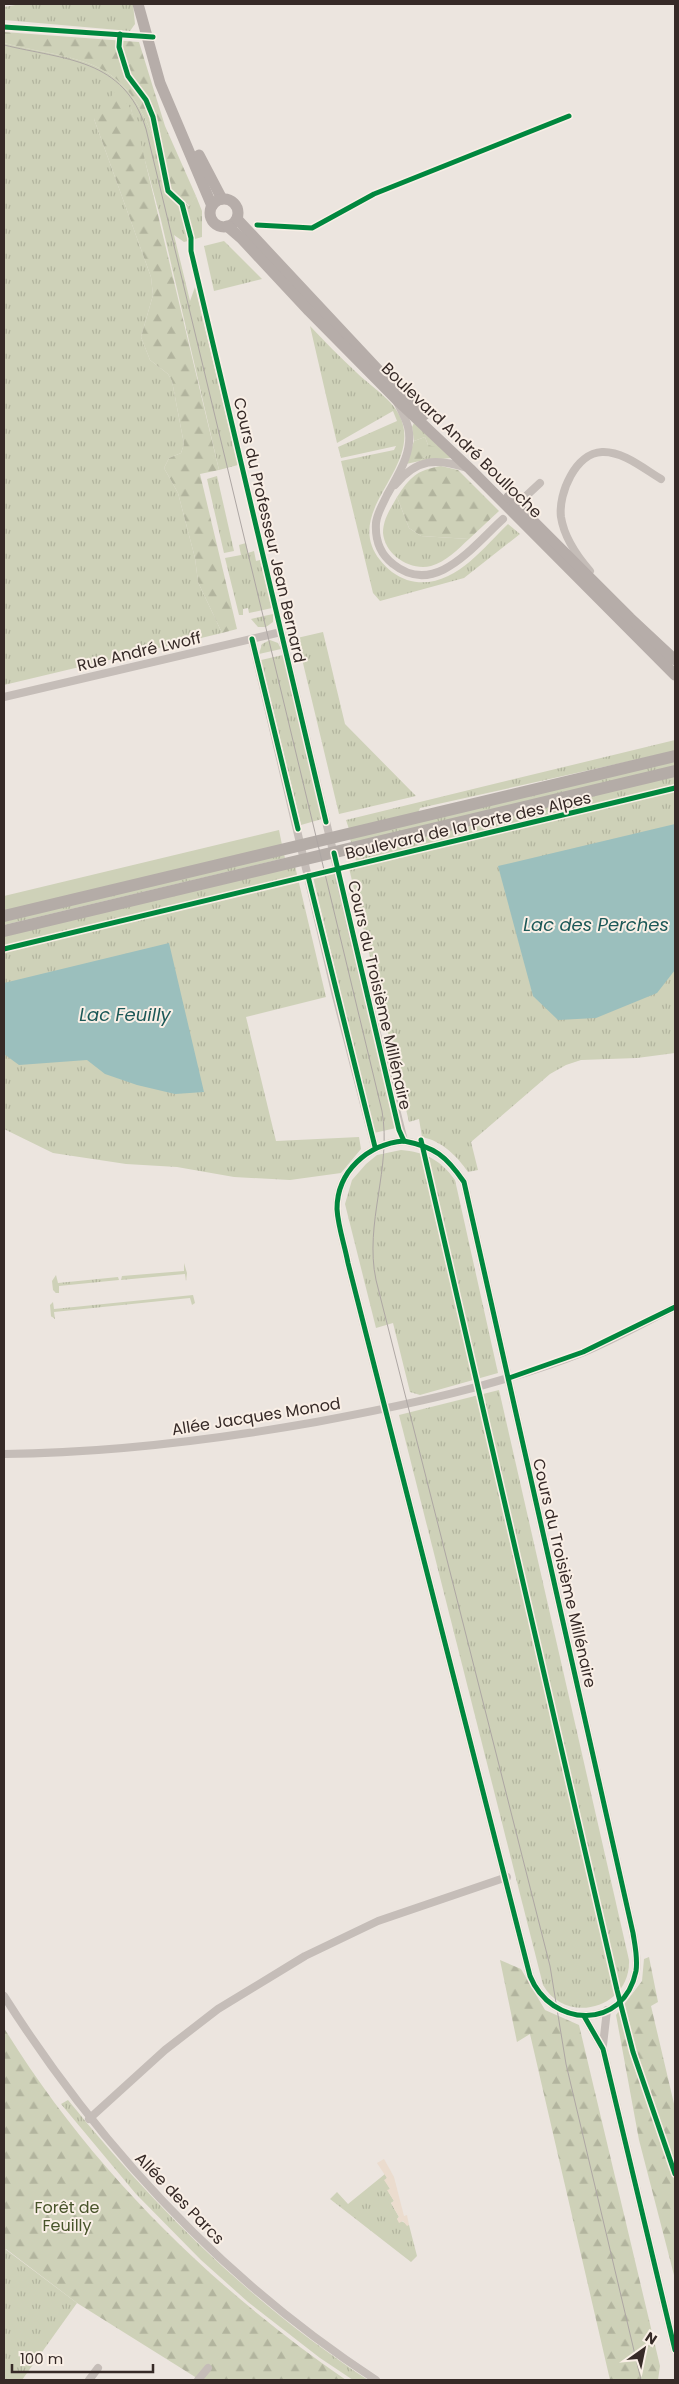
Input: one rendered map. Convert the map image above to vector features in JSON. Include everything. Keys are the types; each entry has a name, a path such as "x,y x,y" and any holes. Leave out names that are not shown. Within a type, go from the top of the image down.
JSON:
{"main road":[{"name":"Boulevard André Boulloche","path":"138,4 160,83 212,206 210,215 213,221 220,226 227,226 242,238 309,311 397,400 470,469 675,675"},
{"name":"Boulevard André Boulloche","path":"144,4 148,24 174,100 190,139 222,199 228,199 236,204 237,219 396,389 675,660"},
{"path":"212,206 222,199"},
{"path":"227,226 237,219"},
{"name":"Boulevard de la Porte des Alpes","path":"4,916 675,756"},
{"name":"Boulevard de la Porte des Alpes","path":"4,931 675,771"}],"street":[{"path":"397,400 408,427 409,445 379,510 376,522 379,546 387,560 401,571 420,577 440,573 503,519"},
{"path":"630,618 580,559 567,537 561,516 565,493 575,467 589,454 603,452 620,454 661,479"},
{"path":"388,494 409,472 426,462 446,461 470,469"},
{"path":"526,496 540,483"},
{"name":"Rue André Lwoff","path":"4,697 281,632"},
{"name":"Cours du Professeur Jean Bernard","path":"281,632 334,853"},
{"path":"252,639 375,1147"},
{"name":"Cours du Troisième Millénaire","path":"334,853 399,1130 404,1141"},
{"name":"Cours du Troisième Millénaire","path":"404,1141 422,1145 440,1153 450,1162 464,1182 638,1960 630,1988 621,2001 607,2010 584,2016 557,2009 546,2001 535,1988 530,1976 507,1878 337,1211 341,1185 350,1170 366,1153 375,1147 404,1141"},
{"name":"Allée Jacques Monod","path":"4,1454 163,1444 259,1432 386,1409 509,1378 583,1352 675,1307"},
{"path":"89,2119 165,2050 218,2009 304,1956 378,1921 507,1878"},
{"name":"Allée des Parcs","path":"4,1996 35,2045 89,2119 168,2209 234,2272 328,2348 376,2380"},
{"path":"607,2010 603,2049 675,2350"},
{"path":"584,2016 603,2049"},
{"path":"89,2380 98,2368"},
{"path":"198,2380 208,2368"}],"green space":[{"path":"21,4 133,4 135,24 130,31 4,20 4,7"},
{"path":"4,32 139,42 165,126 196,196 190,206 170,191 166,170 153,137 141,110 127,90 112,76 95,66 76,59 4,43"},
{"path":"4,43 76,59 95,66 112,76 127,90 141,110 163,163 170,191 189,206 196,196 202,211 202,237 184,242 174,235 190,301 195,287 238,465 219,470 161,220 131,109 94,119 151,277 153,295 141,337 150,360 168,374 172,381 184,444 181,453 169,458 164,468 178,493 195,558 198,582 222,633 4,685"},
{"path":"116,90 131,109 138,131 219,470 200,474 237,629 222,633 198,582 195,558 178,493 164,468 169,458 181,453 184,444 172,381 168,374 150,360 141,337 153,295 151,277 94,119"},
{"path":"224,241 262,279 214,291 204,246"},
{"path":"310,326 362,378 390,402 396,409 403,425 404,443 399,460 374,509 370,526 371,543 380,560 386,566 395,574 407,580 423,582 437,580 451,575 464,566 508,524 520,534 464,578 380,601 373,593 341,461 394,450 396,446 341,458 338,447 397,421 393,411 337,443"},
{"path":"414,423 451,458 420,461 427,455 428,445 425,437 414,441 412,427"},
{"path":"425,437 428,445 439,448 439,454 427,455 420,461 406,464 414,441"},
{"path":"441,466 458,470 499,511 469,539 421,536 409,528 397,497 410,479 420,472"},
{"path":"217,476 234,551 224,553 207,479"},
{"path":"397,497 409,528 421,536 469,539 447,558 431,566 415,566 400,560 388,548 383,533 386,518"},
{"path":"246,543 248,553 254,551 256,561 260,560 272,608 249,613 248,608 243,609 243,615 239,615 225,558 241,555 239,545"},
{"path":"273,614 273,622 266,627 258,627 251,619"},
{"path":"323,632 345,724 416,796 339,814 297,638"},
{"path":"270,640 278,643 281,649 259,654 262,644"},
{"path":"283,655 322,819 301,825 261,660"},
{"path":"675,740 675,751 420,808 418,813 349,829 346,820"},
{"path":"675,760 675,766 351,843 350,838"},
{"path":"675,775 675,786 356,861 354,853"},
{"path":"675,791 675,1053 637,1058 581,1060 566,1065 550,1074 471,1142 478,1170 468,1172 448,1150 436,1142 422,1137 419,1119 409,1122 349,868"},
{"path":"279,830 282,845 4,911 4,896"},
{"path":"284,854 285,858 4,925 4,921"},
{"path":"295,866 326,997 246,1017 276,1141 359,1137 361,1149 341,1173 290,1180 234,1177 177,1167 126,1164 53,1153 4,1129 4,935"},
{"path":"335,872 396,1128 374,1133 313,877"},
{"path":"401,1150 432,1158 444,1167 455,1180 498,1373 420,1395 410,1392 393,1323 376,1328 345,1204 352,1180 366,1164 377,1155"},
{"path":"184,1263 187,1273 186,1281 185,1274 121,1280 122,1276 184,1271"},
{"path":"56,1275 58,1283 118,1277 119,1280 59,1286 59,1293 56,1293 53,1290 52,1281"},
{"path":"193,1295 195,1303 192,1305 190,1298 54,1312 55,1319 51,1316 50,1305 53,1302 54,1309"},
{"path":"499,1390 629,1960 627,1977 620,1990 609,2000 595,2006 581,2008 566,2005 553,1998 543,1985 399,1415"},
{"path":"649,1957 658,2002 651,2006 675,2108 675,2279 639,2140 616,2015 642,1981 644,1959"},
{"path":"500,1960 521,1969 545,2010 579,2025 660,2366 658,2380 610,2380 530,2034 517,2042"},
{"name":"Forêt de Feuilly","path":"4,2028 38,2080 75,2129 114,2176 157,2222 201,2265 248,2305 296,2344 346,2380 200,2380 77,2303 6,2249 4,2251"},
{"path":"68,2100 136,2179 207,2252 284,2319 368,2380 353,2380 320,2358 248,2302 201,2260 136,2194 61,2104"},
{"path":"385,2174 387,2178 385,2180 390,2189 388,2191 394,2201 391,2203 399,2217 397,2219 409,2225 417,2256 411,2262 330,2199 337,2192 348,2204"},
{"path":"5,2249 77,2303 22,2380 4,2380"}],"shaded area":[{"path":"384,2159 394,2177 404,2216 407,2215 409,2225 407,2226 403,2221 399,2223 397,2219 399,2217 391,2203 394,2201 387,2190 390,2189 384,2180 387,2178 377,2163"}],"water":[{"name":"Lac des Perches","path":"675,824 675,970 657,993 596,1018 558,1020 533,996 498,866"},
{"name":"Lac Feuilly","path":"169,943 204,1092 175,1094 137,1085 105,1074 87,1060 19,1065 4,1054 4,983"}],"tram line":[{"path":"4,45 70,59 90,66 107,75 123,88 136,106 146,129 382,1111 384,1153 373,1238 376,1280 550,1966 566,2064 641,2380"}],"cycle path":[{"path":"4,27 153,37"},
{"path":"120,34 119,47 128,76 146,100 153,117 168,191 182,204 191,238 191,251 326,822"},
{"path":"257,225 312,228 374,194 569,116"},
{"path":"252,639 298,829"},
{"path":"4,949 675,788"},
{"path":"334,853 399,1130 404,1141"},
{"path":"308,876 375,1147"},
{"path":"421,1140 617,1990 633,2052 675,2174"},
{"path":"404,1141 424,1146 439,1154 451,1165 464,1182 633,1933 637,1966 629,1991 617,2004 603,2013 586,2016 570,2013 554,2006 540,1993 530,1976 340,1230 337,1209 338,1195 342,1183 349,1172 367,1154 391,1143 404,1141"},
{"path":"509,1378 583,1352 675,1307"},
{"path":"584,2016 603,2049 675,2350"}]}
